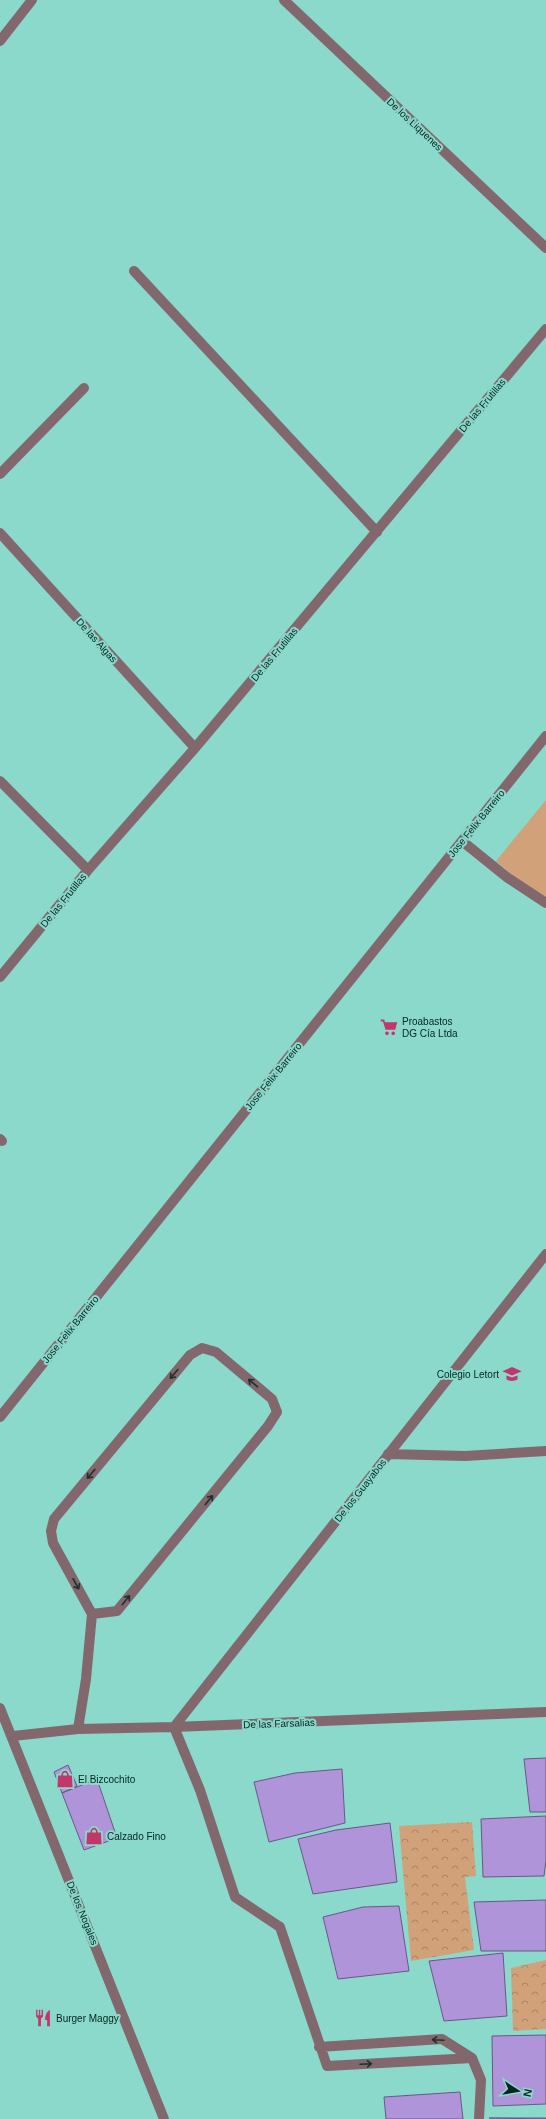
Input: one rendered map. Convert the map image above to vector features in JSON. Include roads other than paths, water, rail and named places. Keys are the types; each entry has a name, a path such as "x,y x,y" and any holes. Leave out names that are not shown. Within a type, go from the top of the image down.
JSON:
{"street":[{"path":"0,41 32,0"},
{"name":"De los Liquenes","path":"284,0 546,248"},
{"path":"134,271 377,532"},
{"name":"De las Frutillas","path":"0,977 88,870 195,748 546,329"},
{"path":"0,474 84,388"},
{"name":"De las Algas","path":"0,533 195,748"},
{"name":"Jose Felix Barreiro","path":"0,1416 546,736"},
{"path":"0,781 88,870"},
{"path":"462,841 508,878 546,904"},
{"name":"De los Guayabos","path":"174,1727 546,1254"},
{"path":"78,1729 86,1679 92,1614 53,1543 51,1531 54,1519 190,1355 202,1348 216,1352 272,1399 277,1412 268,1426 117,1611 92,1614"},
{"path":"388,1454 465,1456 546,1452"},
{"name":"De los Nogales","path":"0,1708 164,2119"},
{"name":"De las Farsalias","path":"12,1736 78,1729 174,1727 546,1712"},
{"path":"174,1727 200,1790 235,1897 280,1927 327,2066 472,2058"},
{"path":"320,2047 442,2039 472,2058 481,2080 478,2119"}],"place":[{"name":"Proabastos DG Cía Ltda","path":"389,1027"},
{"name":"Colegio Letort","path":"512,1374"},
{"name":"El Bizcochito","path":"65,1779"},
{"name":"Calzado Fino","path":"94,1836"},
{"name":"Burger Maggy","path":"43,2018"}]}
